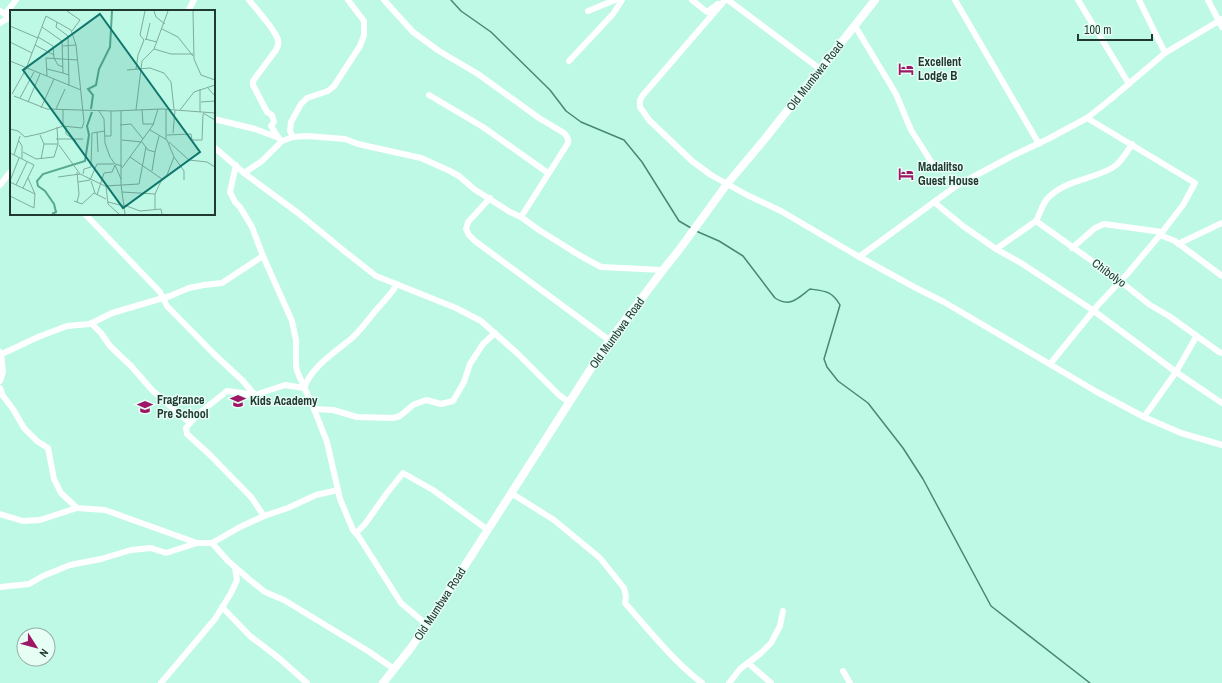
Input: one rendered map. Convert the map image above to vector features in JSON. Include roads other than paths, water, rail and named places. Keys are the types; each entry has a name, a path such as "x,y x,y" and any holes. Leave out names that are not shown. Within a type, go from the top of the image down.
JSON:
{"main road":[{"name":"Old Mumbwa Road","path":"383,683 427,625 609,340 680,250 727,184 764,140 875,0"}],"street":[{"path":"0,23 16,0"},
{"path":"189,10 194,0"},
{"path":"248,0 278,40 276,50 253,81 253,85 267,112 272,115 274,122 272,126 280,139"},
{"path":"293,137 290,130 291,122 301,104 307,98 328,91 334,86 360,46 364,36 364,21 348,0"},
{"path":"384,0 413,32 439,51 478,74 539,118 564,133 568,143 521,217"},
{"path":"588,12 615,0"},
{"path":"569,61 613,14 622,0"},
{"path":"692,0 708,12 726,0"},
{"path":"726,0 820,69"},
{"path":"726,0 640,100 641,111 692,161 727,184 782,211 859,257 944,302 1097,392 1144,417 1181,433 1222,445"},
{"path":"955,0 1039,144"},
{"path":"1078,0 1128,84"},
{"path":"1139,0 1165,53"},
{"path":"1208,0 1222,26"},
{"path":"859,257 956,186 1087,118 1111,100 1165,53 1220,20"},
{"path":"854,26 896,94 911,130 934,166"},
{"path":"429,95 483,127 548,173"},
{"path":"1050,364 1161,234 1183,205 1195,183 1087,118"},
{"path":"215,119 255,129 280,139 307,136 345,140 421,158 459,176 474,189 510,212 521,217 579,255 601,266 663,270"},
{"path":"244,173 262,161 280,139"},
{"path":"996,249 1036,221 1043,204 1050,196 1064,186 1112,168 1120,161 1132,144"},
{"path":"215,149 376,276 456,308 481,321 518,354 559,395 569,402"},
{"path":"236,165 230,192 252,227 263,256 292,321 296,340 296,365 330,452 338,490 350,524 401,603 427,625"},
{"path":"0,185 10,172"},
{"path":"490,198 466,225 469,235 609,340"},
{"path":"934,202 963,226 996,249 1021,263 1094,311 1176,372 1222,403"},
{"path":"86,215 160,292 167,306 183,324 240,378 255,395"},
{"name":"Chibolyo","path":"1036,221 1120,281 1150,305 1169,316 1196,337 1218,352 1222,353"},
{"path":"1178,244 1222,223"},
{"path":"1072,248 1095,228 1104,224 1161,234 1178,244 1222,276"},
{"path":"0,381 3,372 0,353 12,351 67,326 91,323 122,309 162,298 189,288 222,283 263,256"},
{"path":"304,388 307,380 324,359 362,328 392,293 397,284"},
{"path":"91,323 110,346 132,367 152,390 190,423"},
{"path":"314,409 333,410 357,417 393,418 400,416 413,405 426,400 441,404 453,401 464,382 470,364 483,344 495,333"},
{"path":"1144,417 1176,372 1196,337"},
{"path":"264,516 251,497 186,434 186,428 202,411 227,391 255,395 285,385 304,388"},
{"path":"0,388 3,396 14,409 24,428 48,448 54,480 61,493 77,508"},
{"path":"356,533 365,524 403,473 433,490 488,530"},
{"path":"0,587 29,584 43,576 70,565 101,559 131,550 151,548 169,553 197,543 212,543 240,527 264,516 316,496 338,490"},
{"path":"511,493 554,520 600,558 624,588 626,596 625,603 664,647 702,683"},
{"path":"0,514 23,521 35,521 77,508 105,510 197,543"},
{"path":"212,543 235,568 265,592 284,600 368,651 394,670"},
{"path":"160,683 215,619 237,580 235,568"},
{"path":"222,608 250,636 280,659 307,683"},
{"path":"730,683 740,669 761,654 771,643 780,626 783,611"},
{"path":"748,663 771,683"},
{"path":"843,671 850,683"}],"waterway":[{"path":"451,0 461,11 491,32 550,90 566,111 581,122 624,140 642,162 679,221 691,228"},
{"path":"696,231 719,241 743,256 775,298 780,301 794,301 810,289 828,292 837,300 840,305 824,359 827,367 838,381 868,403 903,448 923,479 991,606 1090,683"}],"place":[{"name":"Excellent Lodge B","path":"906,69"},
{"name":"Madalitso Guest House","path":"906,174"},
{"name":"Kids Academy","path":"238,401"},
{"name":"Fragrance Pre School","path":"145,407"}]}
